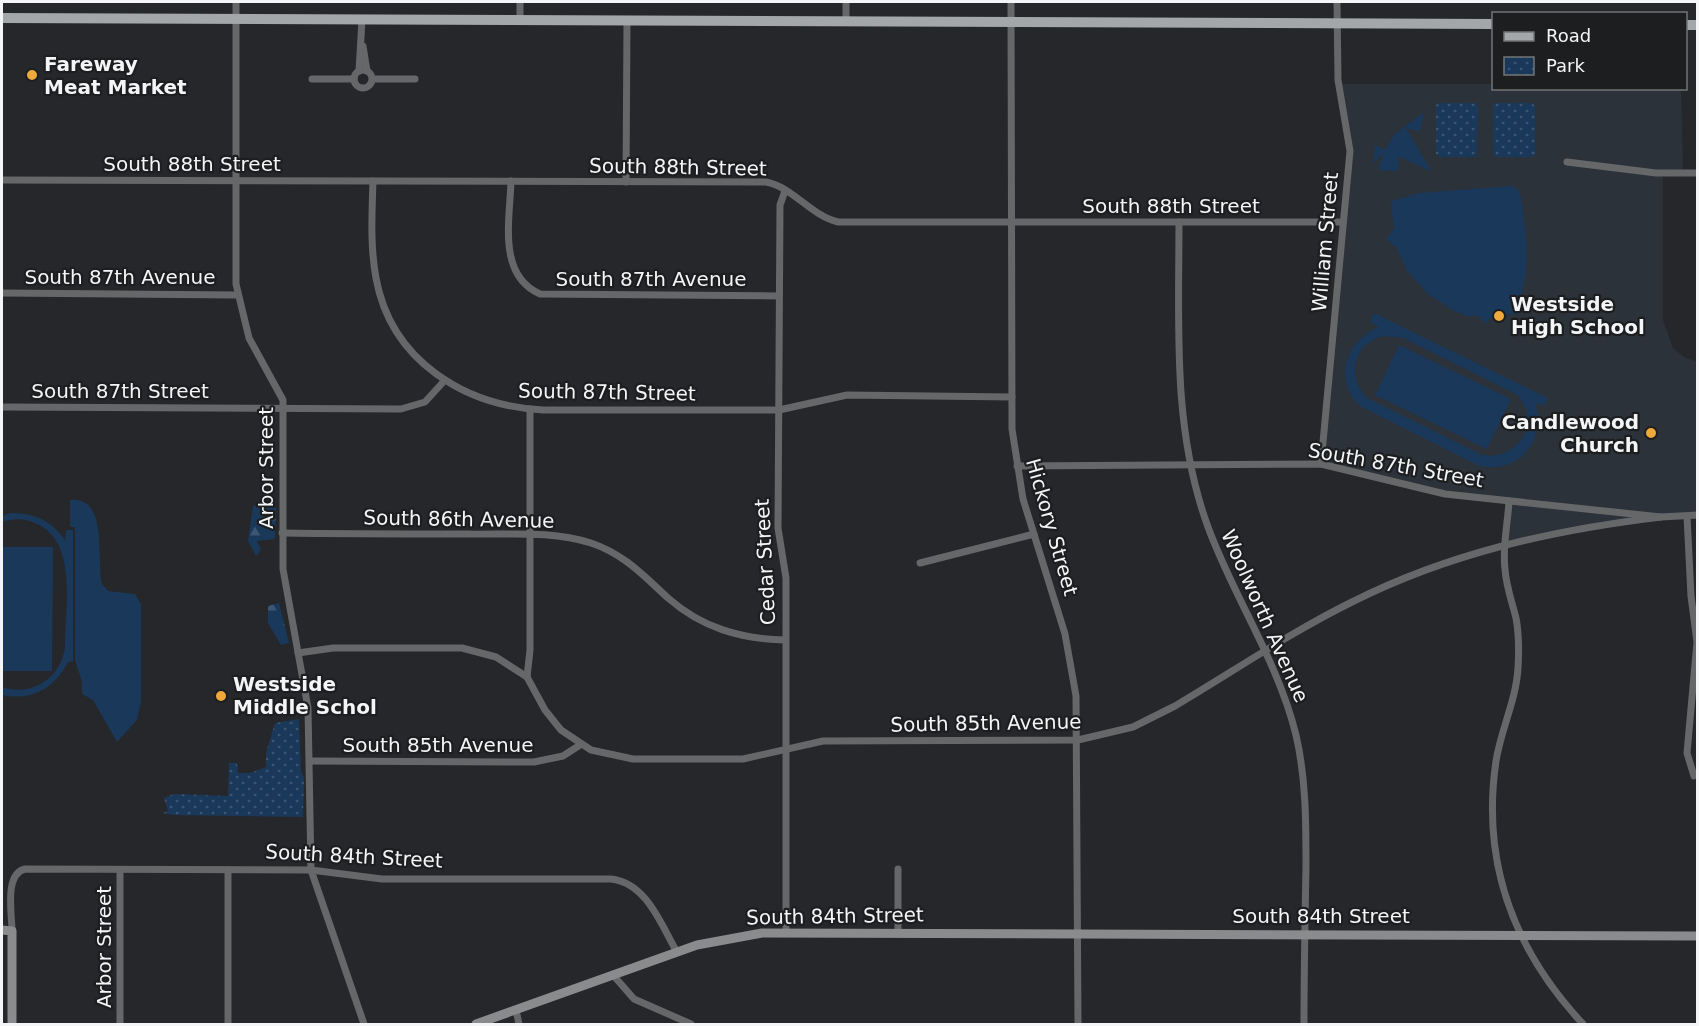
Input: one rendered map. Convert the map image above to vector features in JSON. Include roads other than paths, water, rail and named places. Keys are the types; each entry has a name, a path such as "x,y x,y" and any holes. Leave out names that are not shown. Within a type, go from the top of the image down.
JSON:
{"main road":[{"path":"2,18 1492,24"},
{"path":"2,930 12,931 12,1024"},
{"name":"South 84th Street","path":"677,952 727,938 786,933 1698,936"},
{"path":"476,1024 677,952"}],"street":[{"name":"Arbor Street","path":"236,2 234,266 237,295 249,338 281,393 284,408 282,533 284,590 308,708 311,870 364,1024"},
{"path":"520,2 520,21"},
{"path":"846,2 846,22"},
{"name":"Hickory Street","path":"1011,2 1011,397 1017,466 1034,534 1071,658 1076,696 1078,1024"},
{"path":"1336,23 1337,2"},
{"path":"354,79 359,71 362,20"},
{"path":"626,182 627,21"},
{"name":"William Street","path":"1321,464 1350,147 1338,80 1336,23"},
{"path":"362,44 367,71 373,79"},
{"path":"359,71 367,71"},
{"path":"312,79 354,79"},
{"path":"354,79 357,86 363,88 370,86 373,79"},
{"path":"373,79 415,79"},
{"path":"1567,162 1656,173 1698,173"},
{"name":"South 88th Street","path":"2,180 766,182 785,190 827,218 838,222 1343,222"},
{"path":"373,181 373,256 382,299 408,345 425,365 445,380"},
{"name":"South 87th Avenue","path":"511,182 510,254 520,281 532,290 548,296 779,296"},
{"name":"Cedar Street","path":"785,190 780,205 778,528 786,578 786,933"},
{"name":"Woolworth Avenue","path":"1179,222 1179,388 1191,466 1202,511 1218,553 1267,651 1288,705 1302,767 1306,822 1304,1024"},
{"name":"South 87th Avenue","path":"2,293 237,295"},
{"name":"South 87th Street","path":"2,407 410,408 430,399 445,380 484,400 530,409 779,410 847,395 1011,397"},
{"path":"527,677 530,650 530,409"},
{"name":"South 87th Street","path":"1017,466 1321,464 1445,494 1661,517 1698,515"},
{"path":"1509,501 1505,574 1518,628 1518,670 1514,703 1496,762 1493,823 1502,888 1520,935 1557,994 1582,1024"},
{"path":"1688,516 1690,581 1697,642 1696,678 1687,753 1694,776"},
{"name":"South 85th Avenue","path":"310,761 534,762 563,756 580,745 605,755 633,759 743,759 823,741 1077,740 1114,733 1150,719 1332,612 1391,584 1441,564 1506,544 1573,529 1661,517"},
{"name":"South 86th Avenue","path":"282,533 530,534 572,538 612,552 639,569 682,609 716,628 748,638 785,640"},
{"path":"920,562 1034,534"},
{"path":"298,653 333,648 462,648 496,657 527,677 553,721 580,745"},
{"name":"South 84th Street","path":"12,931 12,880 15,874 25,869 311,870 375,879 619,880 641,893 677,952"},
{"path":"898,869 898,933"},
{"name":"Arbor Street","path":"120,870 120,1024"},
{"path":"228,870 228,1024"},
{"path":"613,975 629,995 665,1014 691,1024"},
{"path":"516,1010 519,1024"},
{"path":"665,1014 665,1024"}],"place":[{"name":"Fareway Meat Market","path":"32,75"},
{"name":"Westside High School","path":"1499,316"},
{"name":"Candlewood Church","path":"1651,433"},
{"name":"Westside Middle Schol","path":"221,696"}]}
